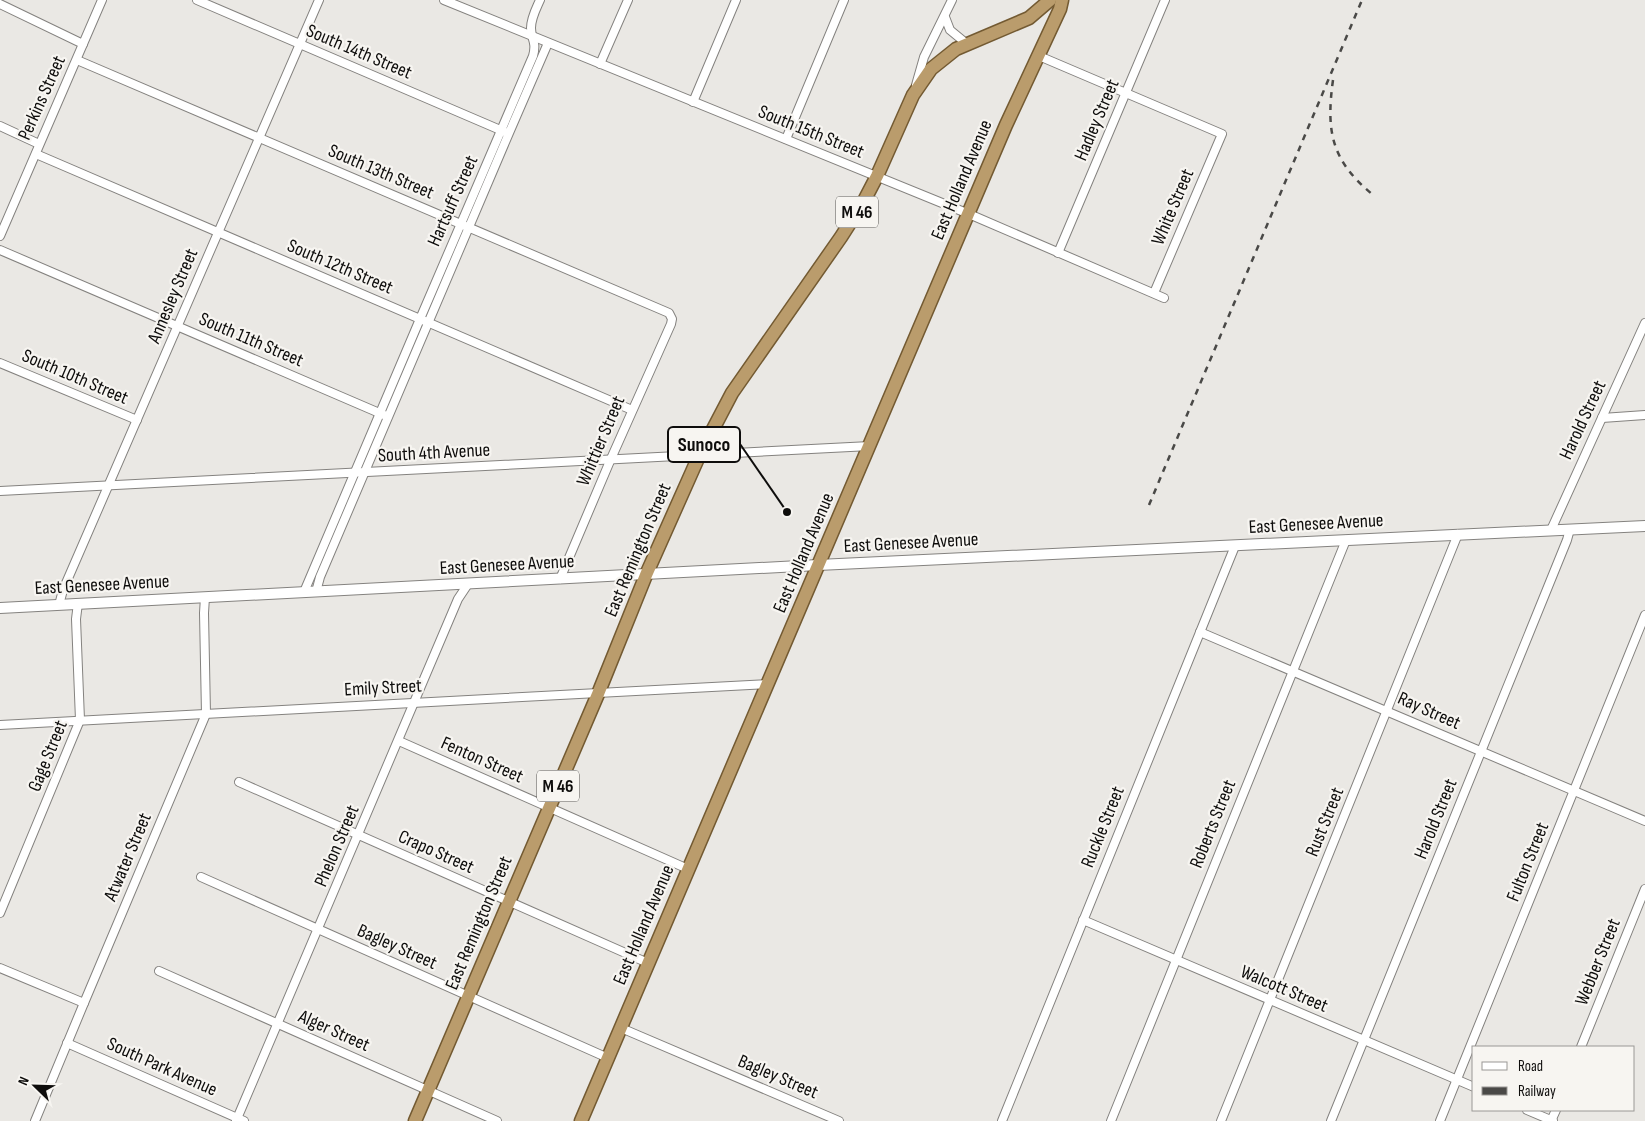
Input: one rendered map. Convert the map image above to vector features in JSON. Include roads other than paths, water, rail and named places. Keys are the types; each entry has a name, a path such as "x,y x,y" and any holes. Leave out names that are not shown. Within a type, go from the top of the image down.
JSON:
{"highway":[{"name":"East Remington Street","path":"414,1121 598,694 646,575 699,456 732,393 846,230 864,201 913,95 924,77 939,61 956,49 1030,18 1050,0"},
{"name":"East Holland Avenue","path":"581,1121 1006,125 1039,56 1060,9 1062,0"}],"main road":[{"name":"East Genesee Avenue","path":"0,608 818,565 1645,526"}],"street":[{"name":"Perkins Street","path":"0,236 102,0"},
{"name":"South 14th Street","path":"197,0 505,132"},
{"name":"Annesley Street","path":"58,605 319,0"},
{"name":"South 15th Street","path":"444,0 969,214 1164,298"},
{"name":"Hartsuff Street","path":"505,132 533,56 535,48 531,27 540,0"},
{"path":"600,64 628,0"},
{"path":"692,102 736,0"},
{"path":"786,139 844,0"},
{"path":"913,95 924,57 952,0"},
{"name":"Hadley Street","path":"1058,253 1165,0"},
{"path":"0,4 83,44"},
{"path":"944,17 950,30 966,44"},
{"name":"Hartsuff Street","path":"316,592 320,577 429,322 465,226 505,132 548,43"},
{"path":"1039,56 1126,94"},
{"name":"South 13th Street","path":"77,60 671,315"},
{"name":"White Street","path":"1126,94 1222,134 1154,293"},
{"path":"0,126 39,144"},
{"name":"South 12th Street","path":"36,154 632,410"},
{"name":"Hartsuff Street","path":"304,592 420,319 465,226"},
{"name":"South 11th Street","path":"0,250 380,413"},
{"name":"Whittier Street","path":"560,579 671,324 671,315"},
{"name":"Harold Street","path":"1551,530 1645,324"},
{"name":"South 10th Street","path":"0,363 137,420"},
{"path":"380,413 388,417"},
{"path":"1602,418 1645,416"},
{"name":"South 4th Avenue","path":"0,491 610,461 870,446"},
{"name":"Harold Street","path":"1331,1121 1570,529"},
{"name":"Rust Street","path":"1221,1121 1458,534"},
{"name":"Roberts Street","path":"1111,1121 1346,540"},
{"name":"Ruckle Street","path":"1002,1121 1235,546"},
{"name":"Phelon Street","path":"239,1120 278,1024 416,703 458,599 468,584"},
{"name":"Atwater Street","path":"35,1121 206,714 205,597"},
{"name":"Gage Street","path":"0,913 80,720 76,619 78,603"},
{"name":"Fulton Street","path":"1440,1121 1645,615"},
{"name":"Ray Street","path":"1200,632 1645,821"},
{"name":"Emily Street","path":"0,725 768,684"},
{"name":"Fenton Street","path":"399,741 688,869"},
{"name":"Crapo Street","path":"239,782 648,963"},
{"name":"Bagley Street","path":"200,877 608,1058"},
{"name":"Webber Street","path":"1581,1046 1645,889"},
{"name":"Walcott Street","path":"1083,920 1472,1086"},
{"path":"0,968 84,1003"},
{"name":"Alger Street","path":"159,971 497,1121"},
{"name":"Bagley Street","path":"620,1028 839,1121"},
{"name":"South Park Avenue","path":"67,1043 239,1120"},
{"path":"1529,1111 1552,1121"}],"railway":[{"path":"1149,505 1362,0"},
{"path":"1333,80 1330,115 1334,143 1348,169 1372,194"}],"place":[{"name":"Sunoco","path":"787,512"}]}
